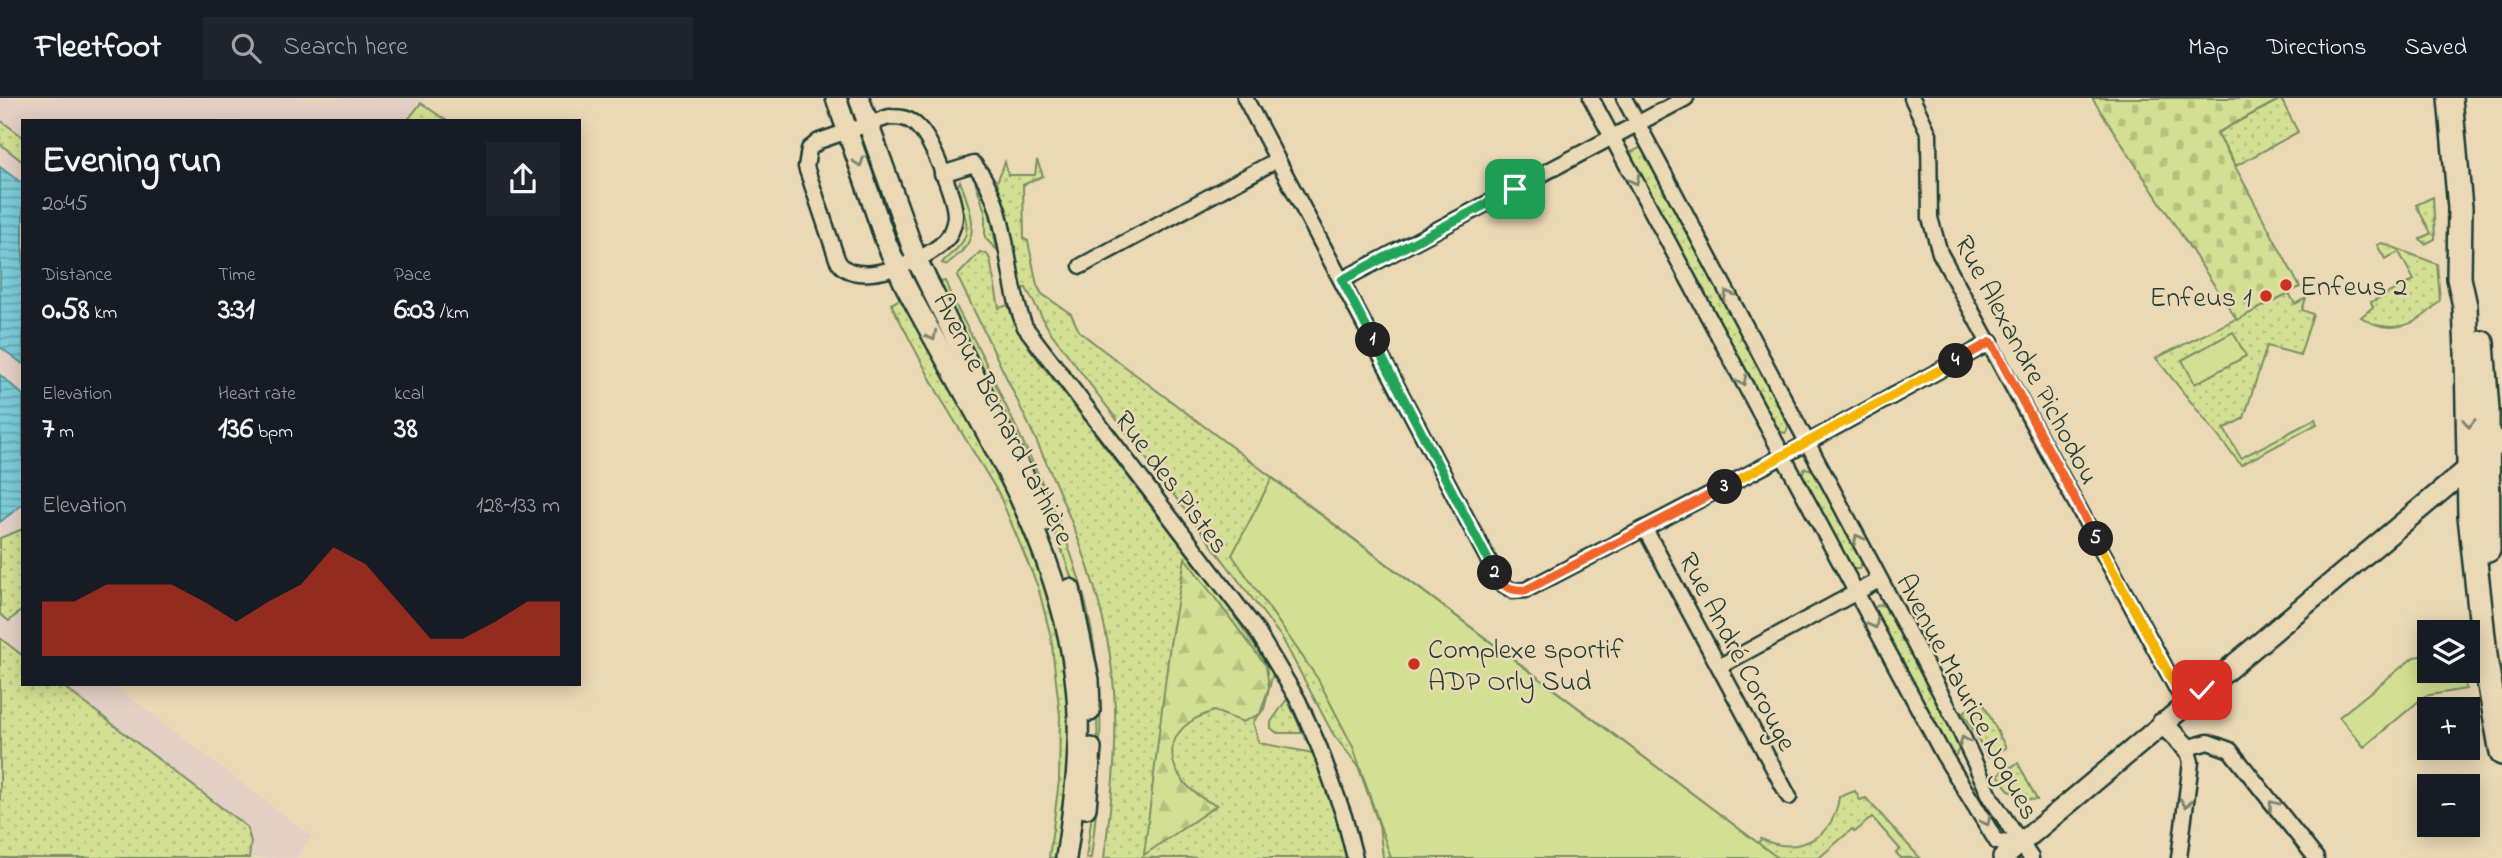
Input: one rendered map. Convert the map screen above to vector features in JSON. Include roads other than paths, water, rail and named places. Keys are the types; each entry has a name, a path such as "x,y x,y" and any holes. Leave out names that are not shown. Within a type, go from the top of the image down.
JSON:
{"main road":[{"name":"Avenue Bernard Lathière","path":"836,98 897,267 1035,527 1053,575 1069,635 1078,717 1076,784 1066,858"},
{"name":"Avenue Bernard Lathière","path":"859,98 916,258 1045,520 1064,566 1078,617 1089,680 1090,780 1079,858"},
{"path":"2449,98 2460,208 2478,294 2494,700 2502,753"},
{"path":"2003,858 2025,851 2162,723 2486,454"},
{"path":"2162,723 2187,748"}],"street":[{"path":"1245,98 1501,584 1513,591 1526,590 1782,456 1991,342"},
{"name":"Avenue Maurice Nogues","path":"1591,98 1943,754 1997,842 2025,851"},
{"name":"Avenue Maurice Nogues","path":"1624,98 1956,722 1991,798 2025,851"},
{"path":"1342,280 1686,98"},
{"name":"Rue Alexandre Pichodou","path":"1912,98 1928,134 1930,218 1940,253 1991,342 2185,704"},
{"path":"889,117 912,121 926,136 955,216 953,226 943,242 916,258 874,273 854,273 842,268 837,259 805,161 812,145 867,123 889,117"},
{"path":"1081,266 1277,160"},
{"name":"Rue des Pistes","path":"942,174 974,164 981,173 997,207 1014,299 1025,327 1255,628 1298,700 1320,749 1344,816 1355,858"},
{"name":"Rue André Corouge","path":"1645,528 1789,797"},
{"path":"1720,666 1879,580"},
{"path":"2179,858 2191,762 2187,748 2208,742 2230,750 2316,858"}],"water":[{"path":"0,167 21,183 21,363 0,347"},
{"path":"0,375 21,393 21,506 0,522"}],"place":[{"name":"Enfeus 2","path":"2286,285"},
{"name":"Enfeus 1","path":"2266,296"},
{"name":"Complexe sportif ADP Orly Sud","path":"1414,664"}]}
